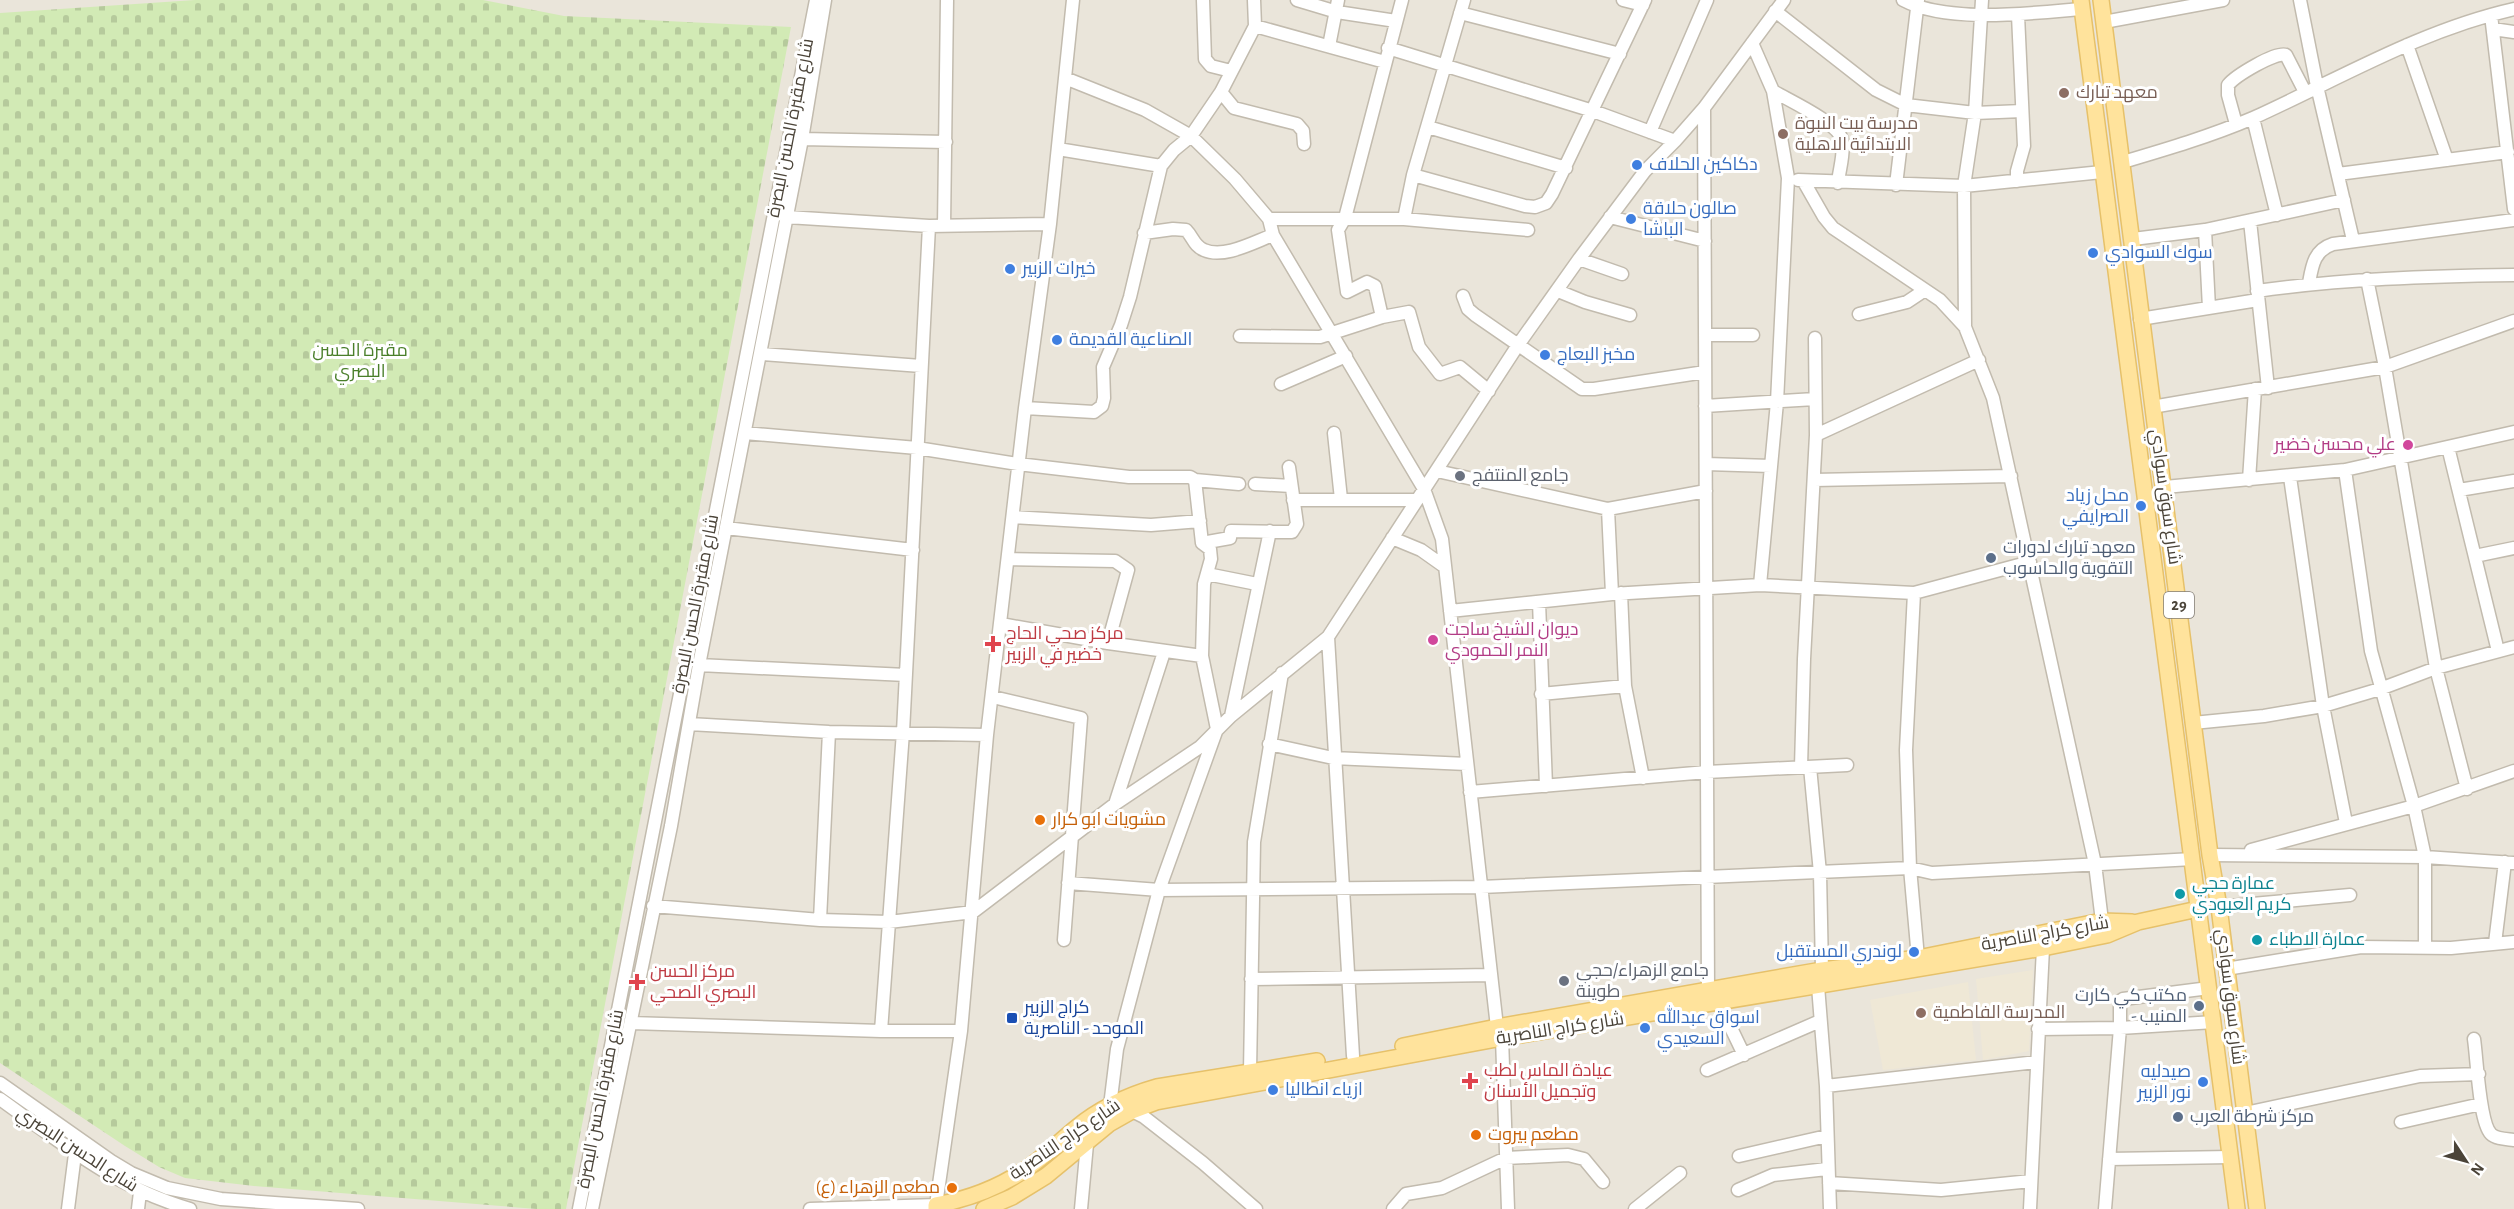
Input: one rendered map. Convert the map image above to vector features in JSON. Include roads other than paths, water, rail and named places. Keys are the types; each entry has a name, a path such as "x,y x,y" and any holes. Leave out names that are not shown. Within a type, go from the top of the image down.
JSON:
{"main road":[{"name":"شارع سوق سوادي","path":"2102,0 2133,239 2140,319 2165,487 2193,723 2257,1209"},
{"name":"شارع سوق سوادي","path":"2081,4 2237,1209"},
{"path":"2114,269 2136,267"},
{"path":"2138,922 2198,909"},
{"name":"شارع كراج الناصرية","path":"984,1209 1012,1197 1046,1176 1109,1124 1132,1111 1168,1100 1499,1032 1822,970 1918,958 2102,921 2138,922"},
{"name":"شارع كراج الناصرية","path":"936,1207 975,1196 1012,1177 1029,1167 1077,1127 1110,1106 1134,1094 1157,1087 1499,1032 1719,1003 2043,948 2107,935 2138,922"},
{"path":"2220,1074 2240,1071"},
{"path":"2233,1180 2253,1176"}],"street":[{"name":"شارع مقبرة الحسن البصرة","path":"579,1209 816,0"},
{"name":"شارع مقبرة الحسن البصرة","path":"592,1209 671,826 699,665 802,139 825,0"},
{"path":"944,226 947,0"},
{"path":"810,1209 936,1207 961,1031 987,735 1009,559 1018,464 1050,224 1073,0"},
{"path":"1203,0 1205,59 1211,66 1231,71"},
{"path":"1025,408 1094,412 1102,406 1103,367 1130,297 1161,166 1174,150 1191,136 1221,92 1255,26 1255,5 1267,0"},
{"path":"1298,0 1337,6 1396,21"},
{"path":"1382,317 1376,286 1367,282 1347,292 1338,230 1346,218 1402,0"},
{"path":"1404,219 1413,176 1464,0"},
{"path":"1413,176 1535,207 1546,203 1566,168 1644,3 1623,0"},
{"path":"1650,132 1707,0"},
{"path":"653,906 820,920 889,922 973,912 1115,804 1200,747 1231,716 1328,637 1518,345 1579,259 1645,171 1704,108 1784,0"},
{"path":"1903,0 1983,15 2019,15 2081,4"},
{"path":"1965,327 1964,186 1975,112 1983,15 1982,0"},
{"path":"2104,22 2223,0"},
{"path":"2300,0 2311,89 2338,174 2353,240"},
{"path":"1896,185 1917,4"},
{"path":"1329,46 1337,6"},
{"path":"2123,162 2253,118 2407,45 2514,9"},
{"path":"1775,11 1876,90 1906,105 1975,112 2022,111"},
{"path":"1460,13 1620,54"},
{"path":"2017,182 2017,171 2024,146 2019,15"},
{"path":"2491,15 2514,209"},
{"path":"1255,26 1385,62"},
{"path":"2493,29 2514,32"},
{"path":"1752,43 1773,91 1788,178 1776,402 1760,585"},
{"path":"2407,45 2447,160"},
{"path":"1388,48 1593,111 1675,141"},
{"path":"2236,124 2228,95 2228,85 2235,78 2277,54 2286,55 2311,89"},
{"path":"1065,78 1145,110 1191,136 1235,179 1269,219 1273,236 1333,332 1442,539 1480,887 1499,1032 1508,1209"},
{"path":"1773,91 1840,133 1842,146 1838,183"},
{"path":"1221,92 1234,108 1297,124 1303,131 1304,144"},
{"path":"1704,108 1708,991"},
{"path":"2253,118 2277,215"},
{"path":"1428,127 1566,168"},
{"path":"802,139 946,142"},
{"path":"1058,149 1161,166"},
{"path":"2338,174 2508,152"},
{"path":"1788,178 1804,182 1964,186 2102,172"},
{"path":"1804,182 1833,228 1940,300 1965,327 1979,360 1993,398 2030,562 2095,864 2102,921"},
{"path":"2133,239 2205,230 2344,200"},
{"path":"1610,217 1705,241"},
{"path":"787,218 929,226 1050,224"},
{"path":"1269,219 1404,219 1528,230"},
{"path":"2308,283 2315,258 2326,246 2353,240 2514,220"},
{"path":"2250,221 2268,388"},
{"path":"881,1031 903,732 929,226"},
{"path":"1144,233 1173,229 1186,230 1194,243 1204,250 1213,252 1240,247 1273,236"},
{"path":"2205,230 2209,308"},
{"path":"1579,259 1622,274"},
{"path":"2140,319 2209,308 2308,283 2421,276 2514,275"},
{"path":"2367,279 2385,368 2436,668 2467,789"},
{"path":"1859,314 1907,302 1925,290"},
{"path":"1558,291 1585,302 1630,315"},
{"path":"1463,296 1468,309 1582,389 1705,372"},
{"path":"1240,336 1309,338 1382,317 1409,312 1419,347 1440,374 1460,367 1489,391"},
{"path":"2152,406 2385,368 2514,321"},
{"path":"1705,335 1753,335"},
{"path":"1815,338 1816,435 1809,587 1806,766 1820,873 1822,970"},
{"path":"761,354 921,366"},
{"path":"1281,384 1346,356"},
{"path":"1816,435 1979,360"},
{"path":"2249,480 2255,389"},
{"path":"1705,405 1815,399"},
{"path":"2165,487 2345,470 2514,432"},
{"path":"745,433 917,448 1018,464 1129,477 1190,477 1195,480 1239,484"},
{"path":"1334,433 1341,498"},
{"path":"2448,447 2498,651"},
{"path":"1706,464 1771,466"},
{"path":"1202,543 1230,538 1231,531 1292,532 1297,524 1289,467"},
{"path":"2345,470 2371,651 2414,806 2425,857 2425,948"},
{"path":"1437,471 1608,509 1706,492"},
{"path":"1814,480 2011,476"},
{"path":"2290,477 2323,706 2346,823"},
{"path":"1110,1106 1117,1049 1159,890 1216,729 1202,656 1204,584 1211,559 1210,549 1202,543 1195,480"},
{"path":"2459,490 2514,481"},
{"path":"1255,484 1291,486"},
{"path":"1293,500 1420,494"},
{"path":"1608,509 1625,686 1643,778"},
{"path":"1013,517 1151,525 1200,521"},
{"path":"726,528 912,550"},
{"path":"1231,716 1270,531"},
{"path":"1392,538 1421,550 1445,567"},
{"path":"2475,556 2514,548"},
{"path":"1009,559 1084,559 1115,561 1123,564 1128,570 1127,576 1108,643"},
{"path":"1450,611 1616,594 1760,585 1914,593 2030,562"},
{"path":"1207,574 1257,584"},
{"path":"700,585 715,587"},
{"path":"1914,593 1906,750 1910,868 1918,958"},
{"path":"1539,602 1546,786"},
{"path":"1001,624 1164,652 1202,656"},
{"path":"1328,637 1333,758 1353,1056"},
{"path":"2193,723 2264,716 2323,706 2380,689 2436,668 2514,647"},
{"path":"1115,804 1164,652"},
{"path":"699,665 906,675"},
{"path":"1250,1072 1254,842 1282,673"},
{"path":"1542,694 1625,686"},
{"path":"993,697 1081,718 1064,940"},
{"path":"688,724 829,732 987,735"},
{"path":"820,920 829,732"},
{"path":"1269,744 1333,758 1467,764"},
{"path":"1470,792 1707,772 1847,765"},
{"path":"2236,854 2414,806 2514,771"},
{"path":"654,824 671,826"},
{"path":"2210,855 2425,857 2509,863 2495,943"},
{"path":"1068,884 1159,890 1480,887 1910,868 1932,873 2193,859"},
{"path":"2218,907 2350,895"},
{"path":"2226,969 2361,947 2451,948 2514,942"},
{"path":"2030,1209 2043,948"},
{"path":"1251,979 1491,975"},
{"path":"1818,986 1826,1086 1830,1209"},
{"path":"2105,1209 2120,1028 2119,1005 2123,999 2209,988"},
{"path":"1719,1003 1744,1055"},
{"path":"1707,1070 1820,1021"},
{"path":"2038,1029 2120,1028 2214,1022"},
{"path":"631,1023 881,1031 961,1031"},
{"path":"2474,1039 2481,1104 2490,1133 2495,1137 2514,1140"},
{"path":"1826,1086 2036,1062"},
{"path":"2245,1113 2420,1076 2479,1074"},
{"name":"شارع الحسن البصري","path":"0,1083 111,1161 131,1173 167,1188 221,1199 358,1209"},
{"name":"شارع الحسن البصري","path":"0,1099 75,1154 140,1192 190,1209"},
{"path":"2401,1122 2481,1104"},
{"path":"1132,1111 1144,1117 1194,1156 1256,1209"},
{"path":"1739,1156 1827,1136"},
{"path":"1081,1209 1087,1144"},
{"path":"68,1209 75,1154"},
{"path":"1393,1209 1406,1194 1442,1188 1506,1158 1568,1155 1584,1159 1603,1182"},
{"path":"2109,1159 2230,1157"},
{"path":"1738,1190 1773,1175 1827,1169"},
{"path":"1635,1209 1680,1173"},
{"path":"1829,1183 1941,1190 2031,1181"},
{"path":"138,1209 140,1192"}],"place":[{"name":"معهد تبارك","path":"2064,93"},
{"name":"مدرسة بيت النبوة الابتدائية الاهلية","path":"1783,134"},
{"name":"دكاكين الحلاف","path":"1637,165"},
{"name":"صالون حلاقة الباشا","path":"1631,219"},
{"name":"سوك السوادي","path":"2093,253"},
{"name":"خيرات الزبير","path":"1010,269"},
{"name":"الصناعية القديمة","path":"1057,340"},
{"name":"مخبز البعاج","path":"1545,355"},
{"name":"علي محسن خضير","path":"2408,445"},
{"name":"جامع المنتفج","path":"1460,476"},
{"name":"محل زياد الصرايفي","path":"2141,506"},
{"name":"معهد تبارك لدورات التقوية والحاسوب","path":"1991,558"},
{"name":"ديوان الشيخ ساجت النمر الحمودي","path":"1433,640"},
{"name":"مركز صحي الحاج خضير في الزبير","path":"993,644"},
{"name":"مشويات ابو كرار","path":"1040,820"},
{"name":"عمارة حجي كريم العبودي","path":"2180,894"},
{"name":"عمارة الاطباء","path":"2257,940"},
{"name":"لوندري المستقبل","path":"1914,952"},
{"name":"جامع الزهراء/حجي طوينة","path":"1564,981"},
{"name":"مركز الحسن البصري الصحي","path":"637,982"},
{"name":"مكتب كي كارت - المنيب","path":"2199,1006"},
{"name":"المدرسة الفاطمية","path":"1921,1013"},
{"name":"كراج الزبير الموحد - الناصرية","path":"1012,1018"},
{"name":"اسواق عبدالله السعيدي","path":"1645,1028"},
{"name":"عيادة الماس لطب وتجميل الأسنان","path":"1470,1081"},
{"name":"صيدليه نور الزبير","path":"2203,1082"},
{"name":"ازياء انطاليا","path":"1273,1090"},
{"name":"مركز شرطة العرب","path":"2178,1117"},
{"name":"مطعم بيروت","path":"1476,1135"},
{"name":"مطعم الزهراء (ع)","path":"952,1188"}],"park label":[{"name":"مقبرة الحسن البصري","path":"360,361"}]}
